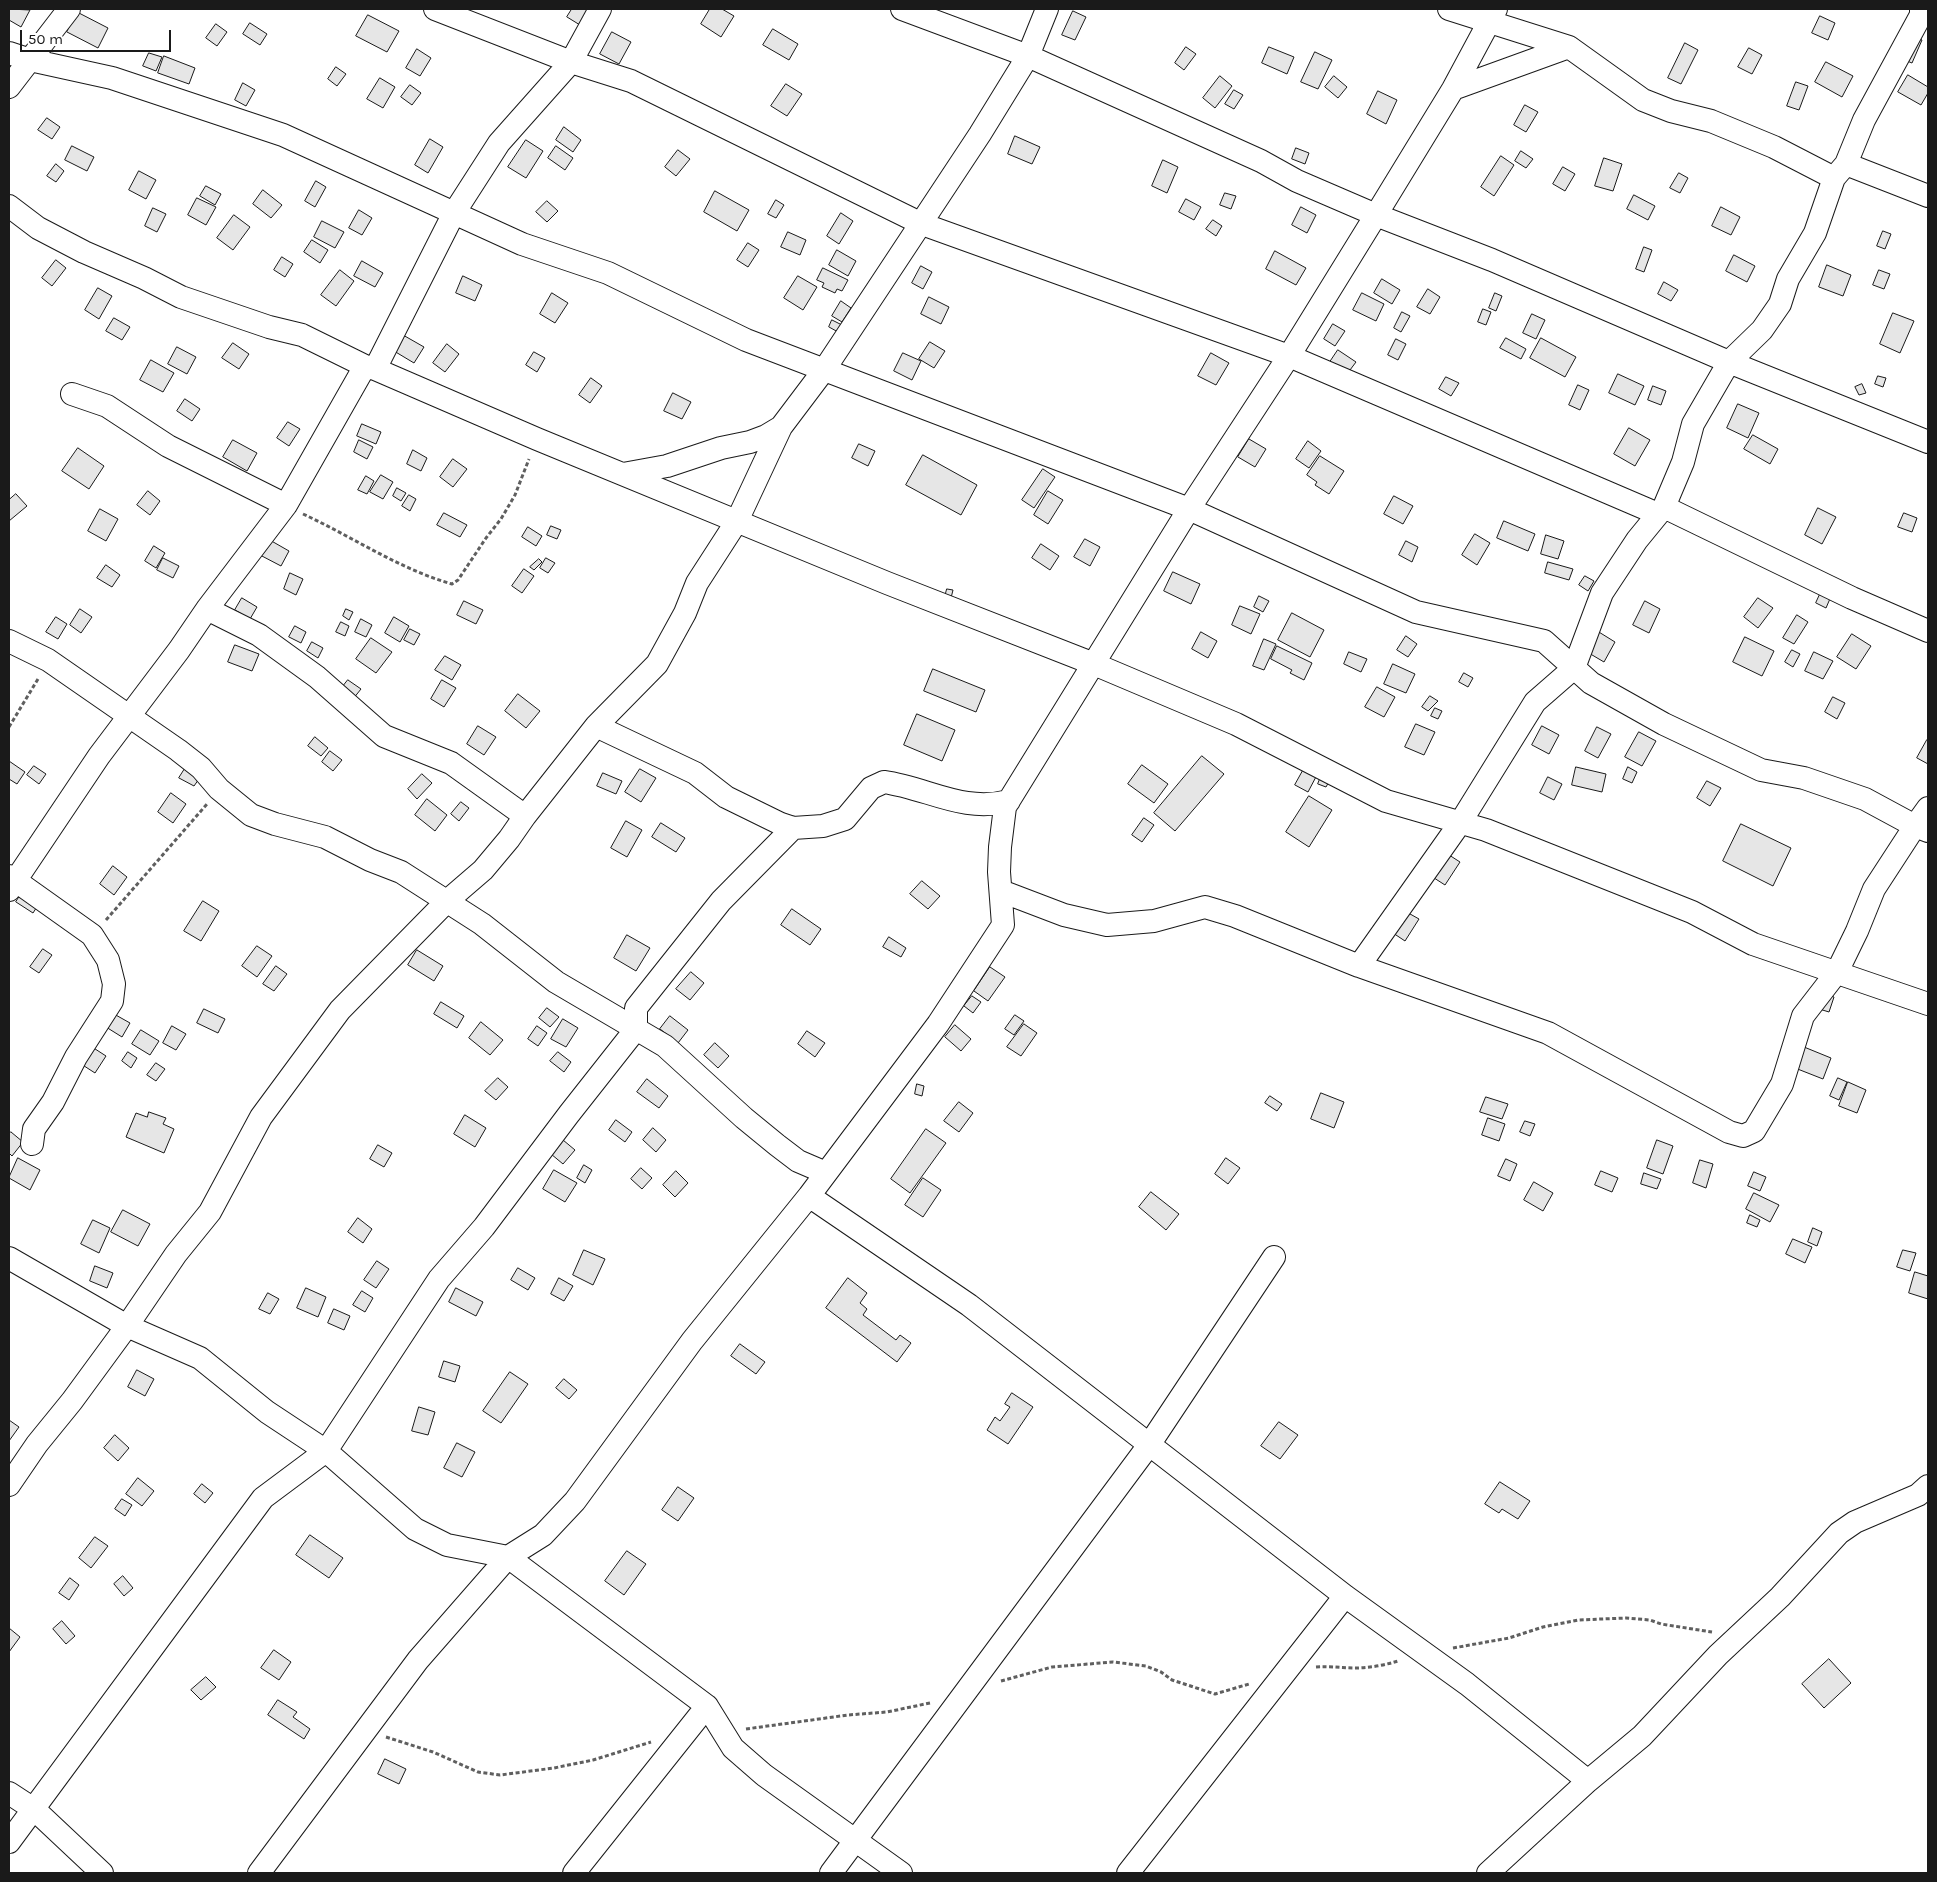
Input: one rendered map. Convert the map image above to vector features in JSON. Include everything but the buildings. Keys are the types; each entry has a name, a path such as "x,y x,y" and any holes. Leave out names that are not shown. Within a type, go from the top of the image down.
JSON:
{"street":[{"path":"9,87 69,9"},
{"path":"435,9 571,62 631,81 922,224 1289,356 1661,510 1928,631"},
{"path":"32,1144 34,1129 53,1102 76,1057 112,1001 114,984 108,960 92,935 11,882 99,756 286,505 370,367 454,213 499,143 571,62 600,9"},
{"path":"902,9 1028,56 1261,161 1297,181 1376,215 1492,260 1729,362 1928,442"},
{"path":"9,1485 127,1326 176,1254 210,1212 261,1116 340,1010 482,870 509,839 596,726 657,664 686,613 697,583 737,522 781,427 824,370 980,134 1028,56 1047,9"},
{"path":"1449,9 1493,15 1569,47 1644,100 1671,111 1711,121 1840,171 1928,196"},
{"path":"1359,966 1460,823 1535,702 1574,668 1602,593 1637,540 1661,510 1683,462 1692,424 1729,362 1762,330 1780,304 1788,279 1814,233 1864,120 1919,13"},
{"path":"258,1873 418,1660 508,1557 543,1535 575,1501 692,1342 809,1196 938,1024 1002,925 1000,847 1005,807 1189,509 1289,356 1376,215 1453,89 1493,15"},
{"path":"1453,89 1569,47"},
{"path":"9,53 30,60 112,78 283,135 522,244 608,273 746,340 1189,509 1416,612 1544,641 1591,683 1664,724 1761,770 1804,778 1865,798 1921,828"},
{"path":"9,206 38,228 84,252 181,296 269,327 302,335 537,440 1094,664 1236,724 1386,801 1486,830 1692,912 1753,944 1928,1004"},
{"path":"72,394 107,406 168,446 286,505"},
{"path":"623,474 668,466 721,448 750,442 766,436 781,427"},
{"path":"207,609 259,635 317,677 384,736 451,763 525,816"},
{"path":"9,640 48,660 130,716 201,768 219,789 251,815 274,824 304,830 325,837 370,860 401,872 482,924 556,982 665,1046 744,1118 798,1161 826,1173"},
{"path":"596,726 695,773 726,797 793,828 823,826 845,819 871,788 884,782 972,804 997,804 1009,801"},
{"path":"1001,890 1064,915 1106,925 1154,921 1205,907 1235,916 1359,966 1548,1033 1729,1132 1743,1136 1754,1131 1782,1084 1803,1016 1837,972 1857,931 1874,888 1921,828 1928,808"},
{"path":"9,1842 264,1498 326,1451 439,1279 484,1227 636,1029 636,1008 721,901 793,828"},
{"path":"809,1196 969,1305 1345,1596 1467,1684 1588,1781"},
{"path":"832,1873 1150,1445 1274,1257"},
{"path":"9,1258 127,1326 200,1358 267,1412 326,1451 415,1529 447,1545 508,1557 707,1706 733,1748 764,1775 855,1842 901,1873"},
{"path":"1488,1873 1588,1781 1642,1736 1718,1655 1780,1597 1839,1533 1855,1522 1918,1495 1928,1486"},
{"path":"1128,1873 1345,1596"},
{"path":"574,1873 707,1706"},
{"path":"9,1793 34,1810 102,1873"}],"path":[{"path":"286,505 332,527 404,567 452,584 458,580 501,519 515,495 537,440"},
{"path":"9,727 24,705 48,660"},
{"path":"92,935 219,789"},
{"path":"999,1682 1052,1667 1113,1662 1146,1666 1161,1672 1172,1680 1215,1694 1296,1670 1330,1666 1370,1668 1425,1654 1508,1638 1543,1626 1588,1620 1626,1618 1650,1620 1661,1624 1710,1632 1740,1634"},
{"path":"724,1733 848,1715 887,1712 953,1698 966,1693"},
{"path":"366,1730 433,1752 478,1772 500,1775 554,1768 593,1760 654,1741"}]}
